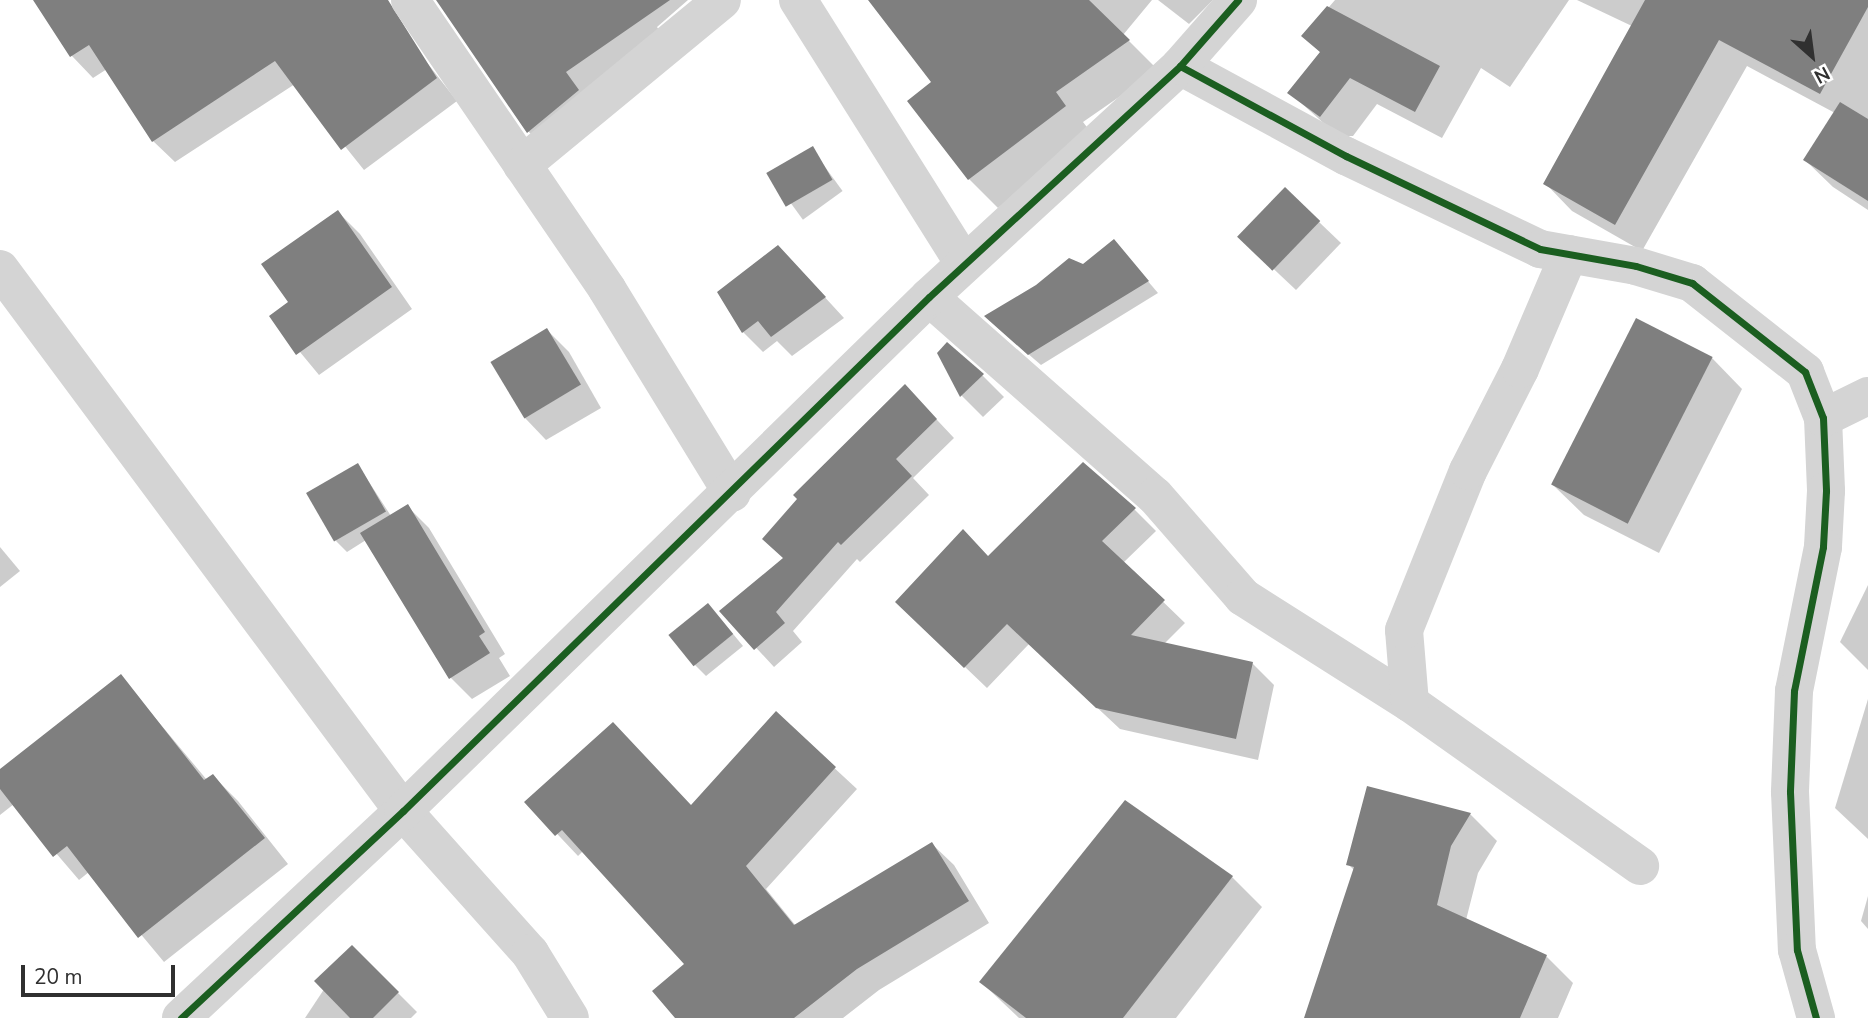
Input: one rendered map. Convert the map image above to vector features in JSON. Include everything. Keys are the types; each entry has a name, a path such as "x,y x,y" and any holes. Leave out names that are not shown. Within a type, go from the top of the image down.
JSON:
{"street":[{"path":"410,0 607,289 732,493"},
{"path":"522,165 722,0"},
{"path":"798,0 964,264"},
{"path":"181,1018 403,811 732,493 929,297 1180,66 1238,0"},
{"path":"1180,66 1358,162 1540,249 1636,266 1692,283 1804,372 1823,418 1823,547 1794,691 1790,792 1797,950 1816,1018"},
{"path":"1410,703 1404,629 1468,471 1520,369 1569,254"},
{"path":"0,269 403,811 530,953 570,1018"},
{"path":"929,297 1155,496 1243,597 1410,703 1640,866"},
{"path":"1823,418 1868,396"}],"building":[{"path":"33,0 388,0 437,78 341,150 275,61 152,142 89,45 70,57"},
{"path":"436,0 670,0 566,72 579,90 527,133"},
{"path":"868,0 1089,0 1130,40 1056,92 1066,106 968,180 907,101 931,82"},
{"path":"1645,0 1868,0 1868,7 1820,94 1719,40 1615,225 1543,184"},
{"path":"1327,6 1440,66 1415,112 1350,78 1320,117 1287,93 1320,52 1301,36"},
{"path":"1840,102 1868,119 1868,201 1803,160"},
{"path":"813,146 832,180 786,207 766,173"},
{"path":"1285,187 1320,221 1272,271 1237,237"},
{"path":"338,210 392,287 296,355 269,316 288,302 261,264"},
{"path":"1114,239 1149,281 1028,355 984,316 1036,285 1069,258 1083,264"},
{"path":"778,245 826,297 771,337 758,321 742,333 717,292"},
{"path":"1636,318 1713,357 1628,524 1551,485"},
{"path":"547,328 581,385 524,419 490,362"},
{"path":"947,342 984,374 960,397 937,353"},
{"path":"905,384 937,419 896,459 912,476 841,545 838,542 776,612 785,623 754,650 719,611 783,558 762,539 797,499 793,495"},
{"path":"1083,462 1136,508 1102,541 1165,600 1131,635 1253,662 1236,739 1096,708 1007,624 964,668 895,602 963,529 988,556"},
{"path":"358,463 386,511 334,541 306,493"},
{"path":"408,504 485,632 479,636 490,653 449,679 360,533"},
{"path":"708,603 733,634 694,666 668,635"},
{"path":"121,674 204,780 213,774 265,838 138,938 67,846 53,857 0,789 0,769"},
{"path":"776,711 836,767 746,866 794,925 932,842 969,901 857,969 794,1018 675,1018 652,991 684,964 562,830 555,836 524,802 613,722 691,805"},
{"path":"1367,786 1471,813 1451,846 1437,905 1547,955 1520,1018 1304,1018 1354,867 1346,865"},
{"path":"1125,800 1233,876 1123,1018 1026,1018 979,982"},
{"path":"352,945 399,992 373,1018 350,1018 314,981"}],"cycle path":[{"path":"181,1018 403,811 929,297 1180,66 1238,0"},
{"path":"1180,66 1346,156 1540,249 1636,266 1692,283 1805,372 1823,418 1826,491 1823,547 1794,691 1790,792 1797,950 1816,1018"}]}
